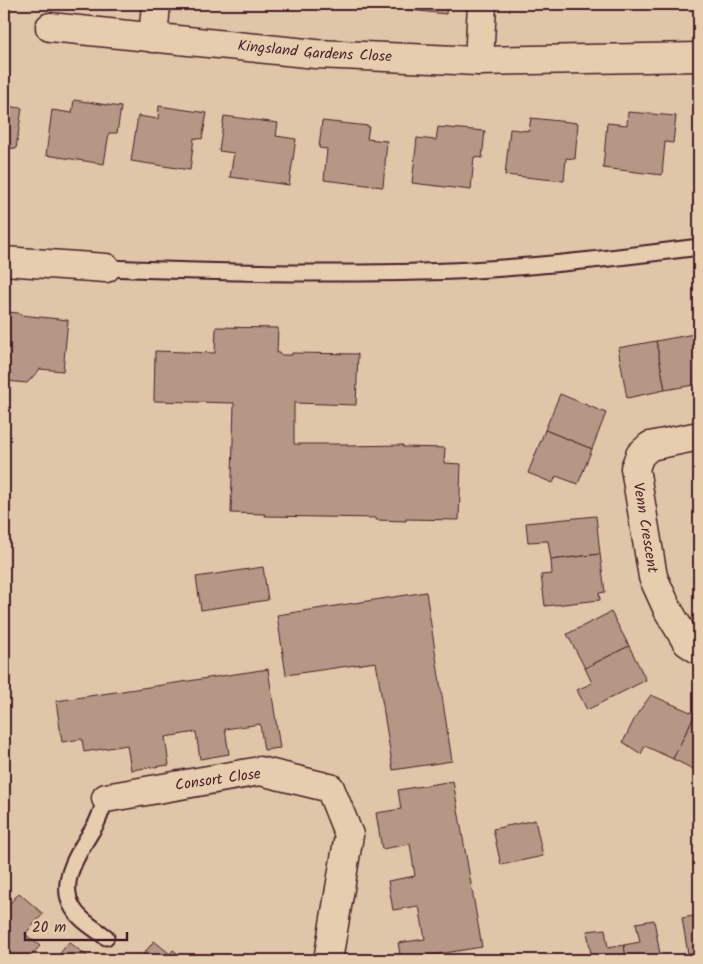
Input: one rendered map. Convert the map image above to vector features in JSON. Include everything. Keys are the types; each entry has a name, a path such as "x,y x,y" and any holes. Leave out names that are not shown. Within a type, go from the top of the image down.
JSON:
{"street":[{"path":"153,38 156,4"},
{"path":"479,61 482,4"},
{"name":"Kingsland Gardens Close","path":"50,27 316,54 479,61 699,57"},
{"path":"4,261 106,268"},
{"name":"Venn Crescent","path":"699,436 650,446 640,455 635,468 653,577 668,610 687,642 699,650"},
{"name":"Consort Close","path":"106,798 260,772 330,788 350,835 328,960"}],"lane":[{"path":"106,268 215,272 421,272 584,262 699,247"},
{"path":"106,798 96,823 82,845 70,870 67,888 70,903 80,918 106,937"}],"building":[{"path":"4,4 10,4 8,22 4,22"},
{"path":"319,4 367,4 367,8"},
{"path":"392,4 447,4 446,14 392,8"},
{"path":"74,100 121,107 117,133 109,133 104,164 46,155 52,110 72,113"},
{"path":"4,106 22,108 16,149 4,147"},
{"path":"159,106 207,113 202,139 194,138 190,170 131,161 138,116 158,119"},
{"path":"628,112 676,116 673,143 665,142 662,175 603,168 607,123 627,125"},
{"path":"224,116 278,123 276,136 296,139 289,185 230,177 234,153 219,151"},
{"path":"531,118 578,123 575,159 566,158 564,181 505,175 510,129 529,131"},
{"path":"322,121 369,126 367,139 387,141 383,187 324,180 327,149 319,148"},
{"path":"438,127 485,131 482,158 474,157 471,190 412,183 417,138 436,140"},
{"path":"8,312 68,320 63,371 40,369 27,383 6,381 4,387 4,314"},
{"path":"216,327 278,328 277,353 280,353 280,355 292,355 292,353 358,354 356,405 294,403 294,444 348,444 347,446 403,445 403,447 445,448 444,463 461,464 459,520 406,519 406,521 376,520 376,518 265,516 265,514 231,513 234,403 154,401 155,351 215,353"},
{"path":"694,334 699,363 699,384 665,390 656,341"},
{"path":"656,341 665,390 627,398 618,348"},
{"path":"560,394 606,413 592,449 545,430"},
{"path":"545,430 592,449 578,484 556,476 553,483 528,473"},
{"path":"596,516 600,554 551,560 548,541 528,542 526,523"},
{"path":"600,554 605,592 599,593 600,600 545,606 541,575 552,574 551,560"},
{"path":"263,567 268,600 201,610 196,577"},
{"path":"426,592 452,761 393,770 376,662 286,675 277,615"},
{"path":"611,612 629,646 585,668 567,634"},
{"path":"629,646 646,680 587,710 577,690 592,683 585,668"},
{"path":"268,669 280,748 264,750 260,724 225,729 229,754 200,759 196,732 165,737 169,765 131,770 127,745 84,752 82,739 62,742 56,701"},
{"path":"651,695 695,714 673,759 645,746 641,754 623,742 637,714"},
{"path":"695,714 699,716 699,772 673,759"},
{"path":"453,781 482,947 401,960 398,943 425,939 419,906 393,910 388,881 415,876 410,844 382,849 376,813 401,809 398,790"},
{"path":"535,820 543,856 501,865 493,829"},
{"path":"19,893 43,914 25,934 40,946 27,960 4,960 4,910"},
{"path":"699,915 699,960 689,960 682,918"},
{"path":"654,920 661,960 626,960 624,945 640,942 636,923"},
{"path":"605,929 608,948 624,945 626,960 592,960 587,931"},
{"path":"154,941 170,954 173,950 186,960 139,960"},
{"path":"69,942 92,960 55,960"}]}
